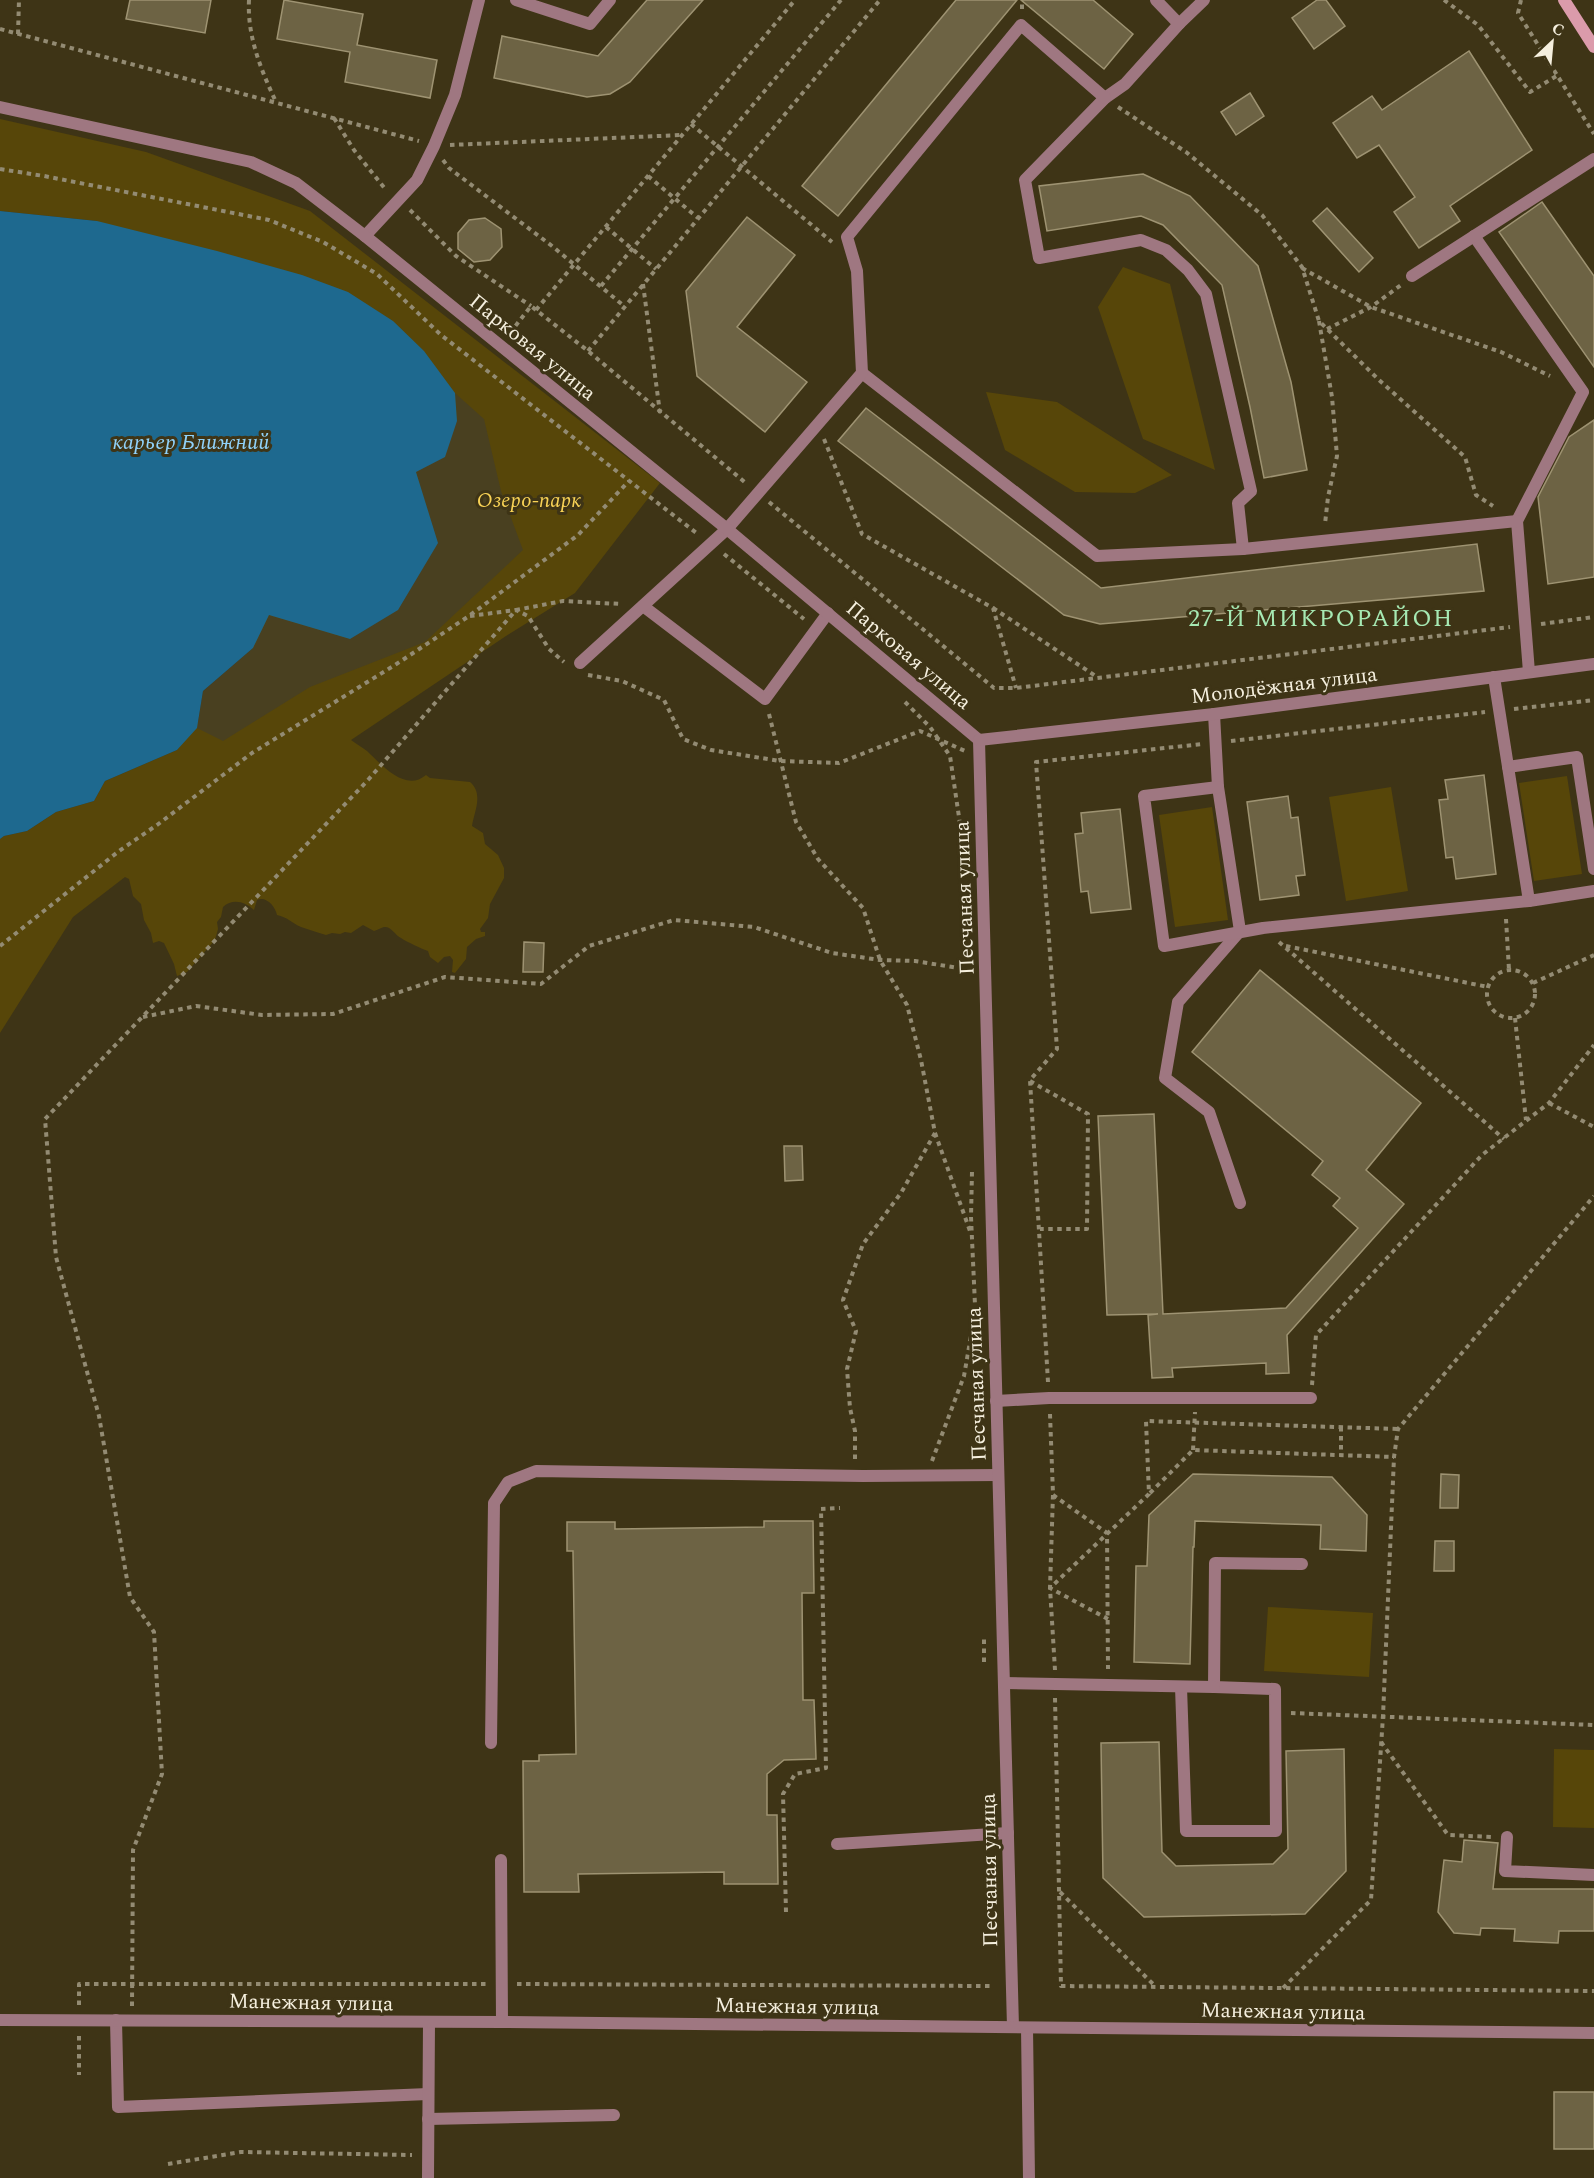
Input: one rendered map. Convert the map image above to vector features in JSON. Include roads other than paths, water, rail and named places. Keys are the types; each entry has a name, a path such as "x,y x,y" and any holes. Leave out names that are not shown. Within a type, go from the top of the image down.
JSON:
{"street":[{"path":"366,236 417,180 434,146 455,95 479,0"},
{"path":"516,0 590,24 610,0"},
{"path":"1156,0 1179,24"},
{"path":"1204,0 1125,84 1105,98 1025,180 1039,258 1141,240 1166,250 1188,270 1206,294 1251,491 1238,503 1243,549"},
{"path":"1564,0 1594,47"},
{"path":"576,668 727,530 862,373 857,271 847,237 1021,25 1105,98"},
{"name":"Парковая улица","path":"0,107 251,162 296,183 366,236 727,530 979,740"},
{"path":"1412,276 1594,159"},
{"path":"1473,236 1583,392 1517,521 1528,672"},
{"path":"862,373 1097,556 1243,549 1517,521"},
{"path":"643,606 765,699 828,613"},
{"name":"Молодёжная улица","path":"979,740 1214,714 1594,664"},
{"path":"1494,677 1529,901"},
{"path":"1214,714 1218,787 1240,931 1179,1002 1165,1078 1209,1113 1240,1203"},
{"name":"Песчаная улица","path":"979,740 1013,2027"},
{"path":"1508,767 1576,756 1594,869"},
{"path":"1218,787 1144,796 1164,946 1263,928 1505,904 1594,891"},
{"path":"996,1401 1049,1398 1196,1400 1311,1398"},
{"path":"491,1743 494,1503 508,1482 536,1471 998,1475"},
{"path":"1214,1687 1215,1563 1302,1564"},
{"path":"1004,1683 1275,1689 1276,1831 1186,1831 1181,1687"},
{"path":"837,1844 1008,1833"},
{"path":"1507,1837 1505,1871 1594,1875"},
{"path":"501,1860 502,2022"},
{"path":"116,2019 118,2107 428,2094"},
{"name":"Манежная улица","path":"0,2020 502,2022 1594,2033"},
{"path":"428,2178 429,2022"},
{"path":"1027,2028 1029,2178"},
{"path":"428,2119 614,2115"}],"water":[{"name":"карьер Ближний","path":"0,211 97,221 302,275 348,292 393,321 424,351 455,393 457,421 445,457 416,472 438,543 398,610 350,639 269,615 253,648 203,691 197,728 177,750 105,781 94,801 56,812 27,831 0,839"}],"district":[{"name":"27-Й МИКРОРАЙОН","path":"1321,618"}],"park label":[{"name":"Озеро-парк","path":"529,500"}]}
